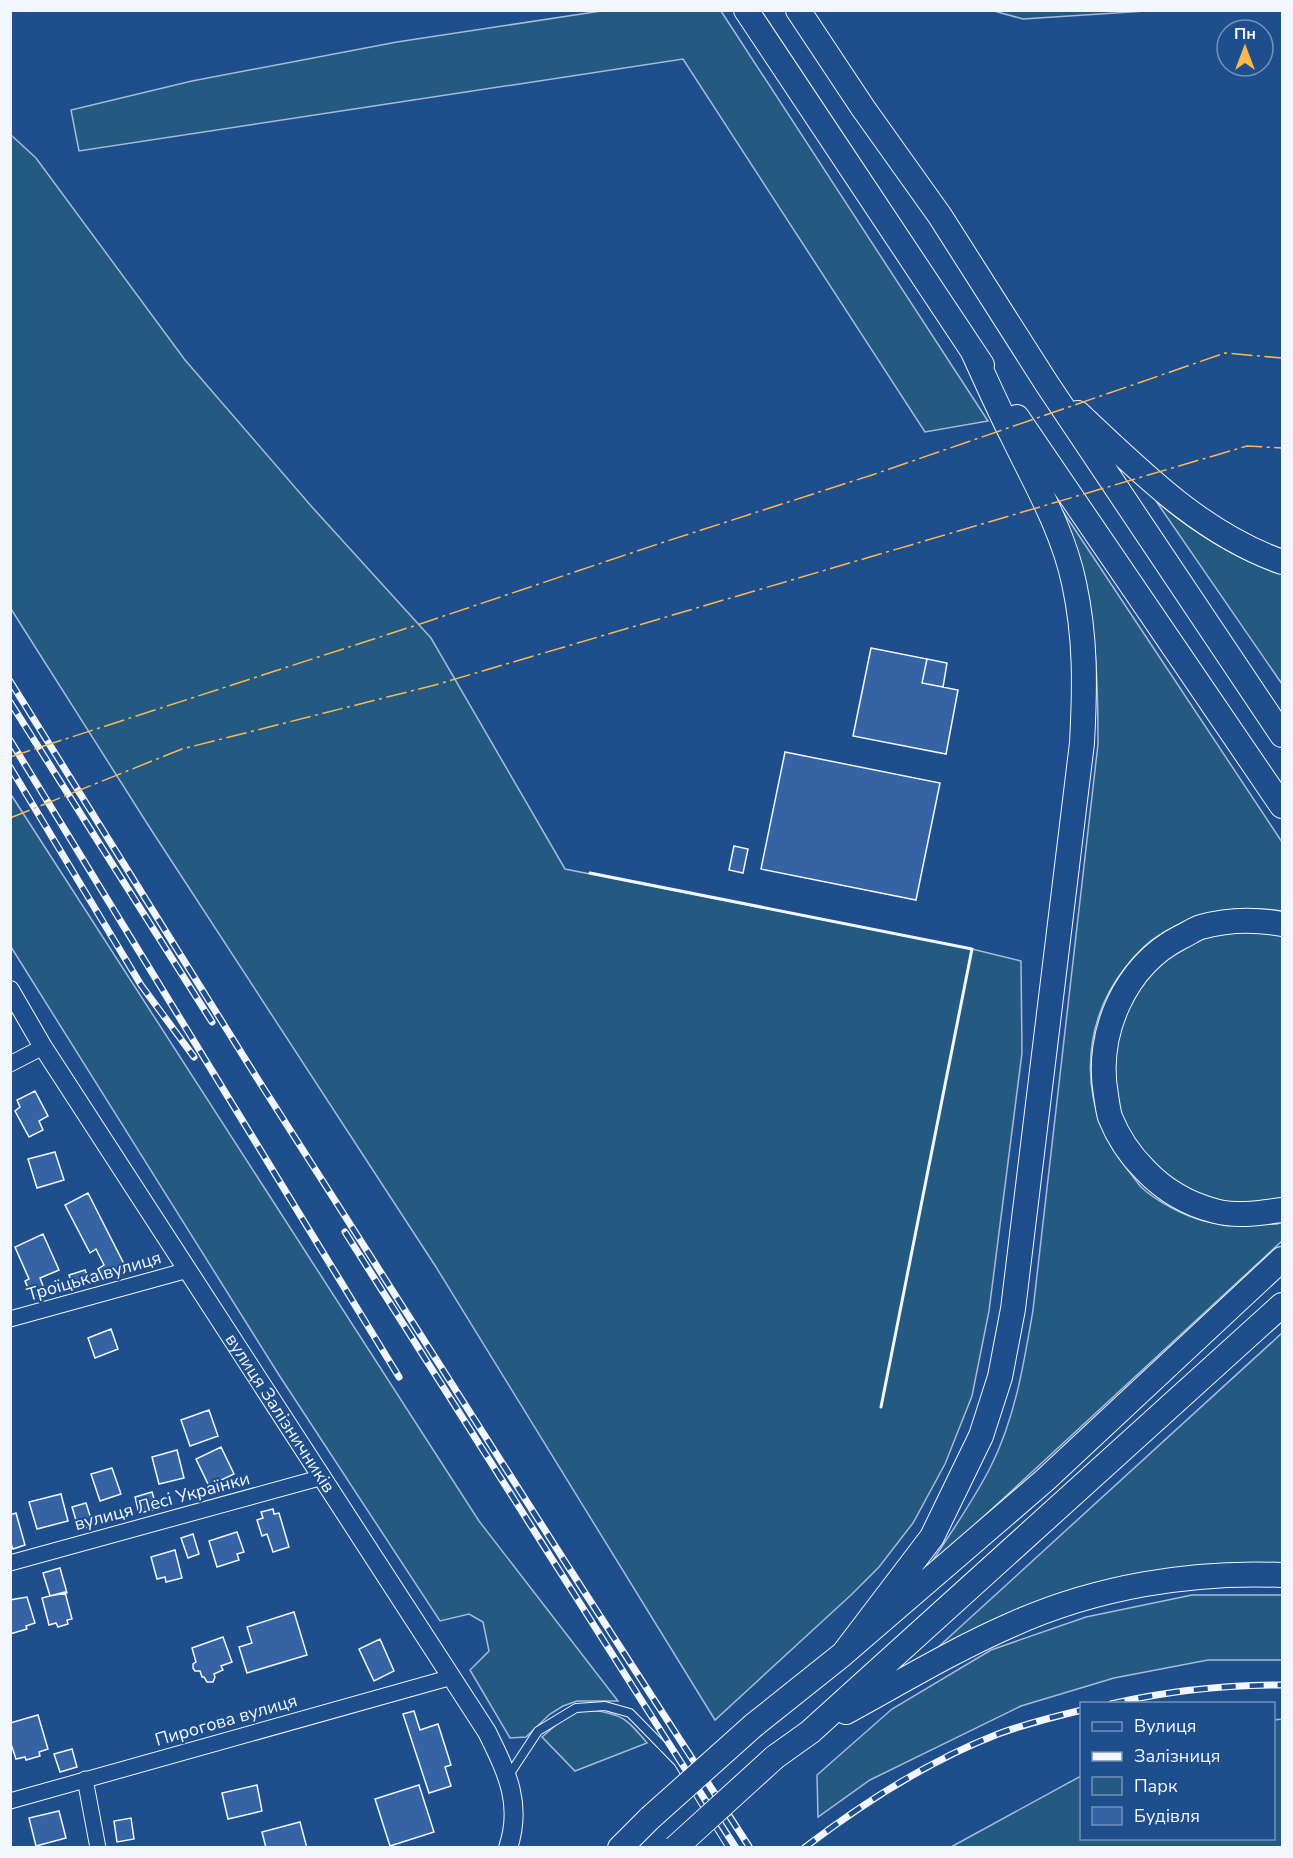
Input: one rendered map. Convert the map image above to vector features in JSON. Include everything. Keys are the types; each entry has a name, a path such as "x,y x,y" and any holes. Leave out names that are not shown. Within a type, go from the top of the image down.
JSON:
{"highway":[{"path":"746,10 973,352 1282,806"},
{"path":"798,10 863,108 940,216 1047,384 1282,735"},
{"path":"843,1654 932,1537 981,1436 1000,1377 1013,1309 1082,743 1085,686 1083,640 1074,581 1045,498 1012,436 973,352"},
{"path":"1047,384 1165,493 1217,531 1260,554 1282,562"},
{"path":"1282,924 1260,920 1230,921 1199,928 1170,942 1146,962 1125,990 1111,1021 1104,1052 1104,1085 1110,1116 1129,1153 1152,1178 1177,1197 1215,1212 1247,1214 1282,1210"},
{"path":"620,1848 754,1725 843,1654 1045,1480 1282,1259"},
{"path":"810,1732 1282,1305"},
{"path":"675,1848 775,1757 810,1732 957,1650 1013,1624 1069,1603 1120,1589 1183,1579 1282,1575"}],"street":[{"name":"вулиця Залізничників","path":"10,990 43,1047 488,1732 508,1777 515,1802 508,1848"},
{"path":"10,1064 43,1047"},
{"name":"Троїцька вулиця","path":"10,1319 188,1270"},
{"name":"вулиця Лесі Українки","path":"10,1563 323,1477"},
{"name":"Пирогова вулиця","path":"10,1801 452,1677"},
{"path":"85,1779 98,1848"},
{"path":"515,1802 522,1848"}],"lane":[{"path":"508,1777 538,1731 576,1708 605,1706 630,1713 678,1762 731,1848"}],"green space":[{"path":"601,11 721,11 988,421 925,432 683,59 79,151 71,110 192,81 397,42"},
{"path":"994,11 1146,11 1023,19"},
{"path":"11,135 36,158 185,360 312,507 431,638 565,869 972,949 1021,961 1022,1053 989,1311 972,1396 945,1464 913,1523 879,1567 715,1720 436,1267 150,828 11,609"},
{"path":"1156,501 1185,524 1231,553 1282,574 1282,684"},
{"path":"1062,510 1282,842 1282,911 1234,909 1190,919 1141,949 1125,968 1110,991 1099,1016 1092,1042 1090,1069 1093,1095 1100,1121 1111,1146 1127,1169 1141,1187 1154,1198 1188,1216 1213,1223 1249,1225 1282,1222 1282,1241 927,1569 976,1494 999,1449 1018,1390 1033,1310 1098,744 1092,621 1084,580"},
{"path":"10,793 479,1521 618,1701 577,1701 550,1714 526,1737 510,1738 470,1670 489,1651 483,1622 469,1614 440,1621 279,1375 11,947"},
{"path":"1253,928 1282,932 1282,1200 1225,1203 1192,1194 1165,1177 1140,1151 1120,1116 1112,1085 1118,1022 1151,969 1209,934"},
{"path":"1282,1333 1282,1564 1214,1565 935,1650"},
{"path":"1192,1595 1282,1595 1282,1660 1208,1660 1114,1678 1021,1706 870,1780 818,1817 817,1775 892,1709 991,1650 1086,1617"},
{"path":"591,1710 610,1713 624,1719 647,1743 575,1771 542,1737 570,1713"},
{"path":"1282,1719 1282,1847 951,1847 1080,1777 1080,1840 1275,1840 1275,1720"}],"building":[{"path":"871,648 927,659 922,683 958,690 946,754 853,736"},
{"path":"927,659 947,663 943,687 922,683"},
{"path":"785,752 940,783 916,900 761,869"},
{"path":"734,846 748,849 743,873 729,870"},
{"path":"35,1091 48,1116 39,1121 43,1130 29,1137 15,1111 20,1107 17,1100"},
{"path":"55,1152 64,1180 37,1188 28,1159"},
{"path":"88,1193 126,1268 103,1279 98,1269 104,1265 96,1249 90,1253 65,1205"},
{"path":"43,1234 59,1270 40,1278 45,1291 32,1297 25,1281 29,1279 15,1247"},
{"path":"85,1270 89,1280 73,1286 69,1275"},
{"path":"111,1329 118,1349 95,1358 88,1338"},
{"path":"209,1410 218,1436 190,1446 181,1420"},
{"path":"221,1447 234,1474 209,1486 196,1459"},
{"path":"177,1450 184,1478 159,1484 152,1457"},
{"path":"112,1468 121,1494 100,1501 91,1474"},
{"path":"152,1492 157,1509 139,1513 135,1497"},
{"path":"61,1494 68,1521 37,1529 29,1502"},
{"path":"86,1503 93,1525 79,1530 72,1507"},
{"path":"273,1509 274,1514 279,1513 289,1547 273,1552 267,1534 262,1536 257,1520 263,1518 261,1512"},
{"path":"16,1513 25,1545 13,1549 10,1541 10,1515"},
{"path":"237,1532 244,1552 237,1554 239,1560 217,1567 209,1541"},
{"path":"193,1534 199,1554 188,1558 181,1538"},
{"path":"175,1550 182,1578 166,1582 165,1577 157,1579 151,1557"},
{"path":"60,1568 67,1593 50,1596 43,1573"},
{"path":"65,1592 72,1619 67,1620 68,1624 58,1627 56,1623 49,1625 42,1598"},
{"path":"27,1597 35,1623 26,1626 27,1629 10,1634 10,1600"},
{"path":"294,1612 307,1655 247,1673 239,1647 252,1643 247,1627"},
{"path":"223,1637 232,1662 221,1666 223,1670 214,1674 213,1682 207,1682 200,1671 195,1671 193,1668 196,1662 192,1648"},
{"path":"380,1639 394,1671 374,1681 359,1649"},
{"path":"414,1711 420,1730 438,1724 451,1765 445,1767 451,1786 429,1793 403,1714"},
{"path":"38,1715 48,1749 39,1752 40,1756 26,1760 25,1757 16,1759 10,1741 10,1723"},
{"path":"72,1749 77,1767 60,1772 54,1754"},
{"path":"257,1785 262,1811 228,1819 222,1793"},
{"path":"419,1785 434,1832 390,1846 375,1799"},
{"path":"59,1811 66,1838 36,1846 29,1818"},
{"path":"131,1818 134,1839 117,1842 114,1821"},
{"path":"300,1822 307,1848 266,1848 262,1832"}],"railway":[{"path":"10,681 257,1078 750,1848"},
{"path":"10,702 212,1022"},
{"path":"10,740 399,1377"},
{"path":"10,767 141,985 194,1057"},
{"path":"345,1232 736,1848"},
{"path":"1122,1702 1196,1690 1282,1685"},
{"path":"804,1848 873,1799 946,1757 1008,1730 1080,1711"}],"wall":[{"path":"590,873 972,949 881,1407"}],"power":[{"path":"10,757 872,475 1225,353 1282,358"},
{"path":"10,818 182,749 435,685 1247,446 1282,448"}]}
